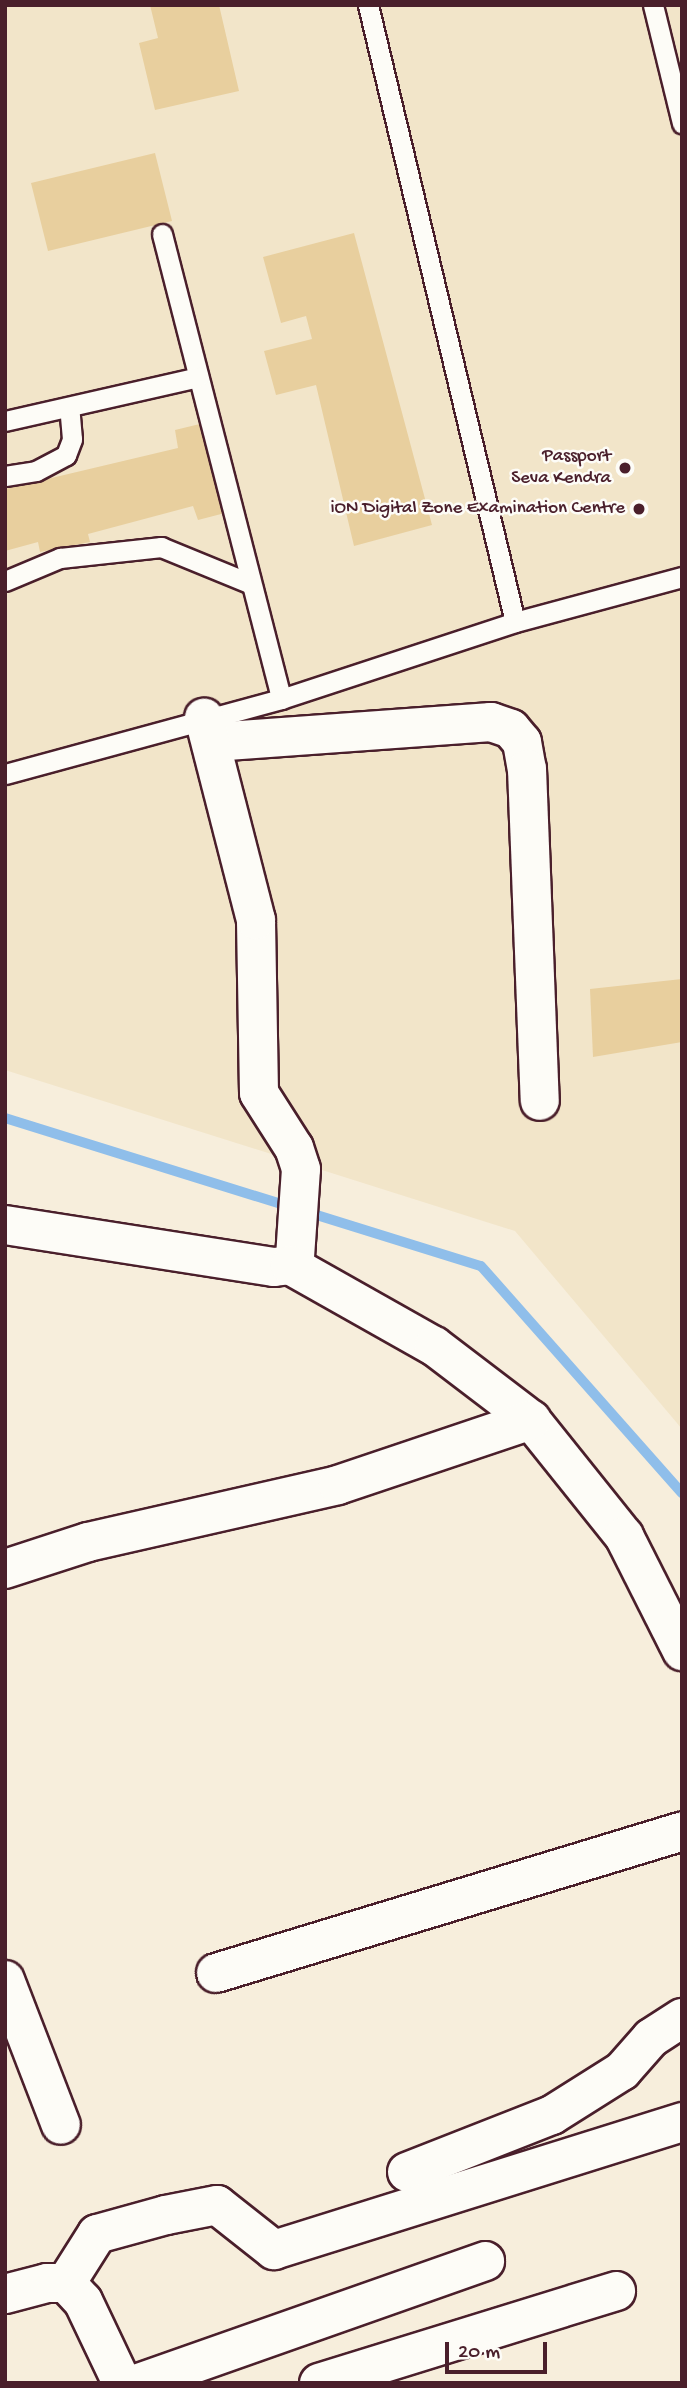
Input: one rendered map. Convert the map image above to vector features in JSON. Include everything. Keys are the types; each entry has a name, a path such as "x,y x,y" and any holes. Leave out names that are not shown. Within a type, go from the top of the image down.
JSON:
{"street":[{"path":"292,1253 303,1185 294,1148 259,1093 256,920 209,730 491,722 512,729 522,742 527,769 540,1101"},
{"path":"5,1225 62,1237 292,1253 434,1346 531,1420 624,1536 682,1651"},
{"path":"5,1569 88,1542 338,1485 531,1420"},
{"path":"216,1973 682,1831"},
{"path":"5,1980 61,2125"},
{"path":"407,2172 552,2115 622,2071 652,2038 682,2018"},
{"path":"66,2283 97,2234 166,2215 216,2205 274,2250 682,2122"},
{"path":"139,2383 485,2261"},
{"path":"5,2294 47,2283 66,2283 83,2301 122,2383"},
{"path":"319,2383 616,2291"}],"lane":[{"path":"368,5 516,622"},
{"path":"653,5 682,123"},
{"path":"162,234 281,699"},
{"path":"5,421 198,377"},
{"path":"5,476 36,471 66,455 73,425 69,407"},
{"path":"5,581 60,558 161,547 251,584"},
{"path":"5,774 209,730 281,699 516,622 682,576"}],"shaded area":[{"path":"5,5 682,5 682,1429 515,1231 5,1070"}],"building":[{"path":"150,5 219,5 239,91 155,110 139,43 158,38"},
{"path":"155,153 172,221 48,251 31,183"},
{"path":"354,233 432,525 354,546 316,385 276,395 264,351 312,339 306,316 281,323 263,257"},
{"path":"204,423 225,513 198,520 193,506 88,534 90,542 40,552 38,542 5,551 5,489 178,448 175,430"},
{"path":"682,979 682,1042 593,1057 590,989"}],"waterway":[{"path":"5,1118 481,1266 682,1493"}],"place":[{"name":"Passport Seva Kendra","path":"625,468"},
{"name":"iON Digital Zone Examination Centre","path":"639,509"}]}
